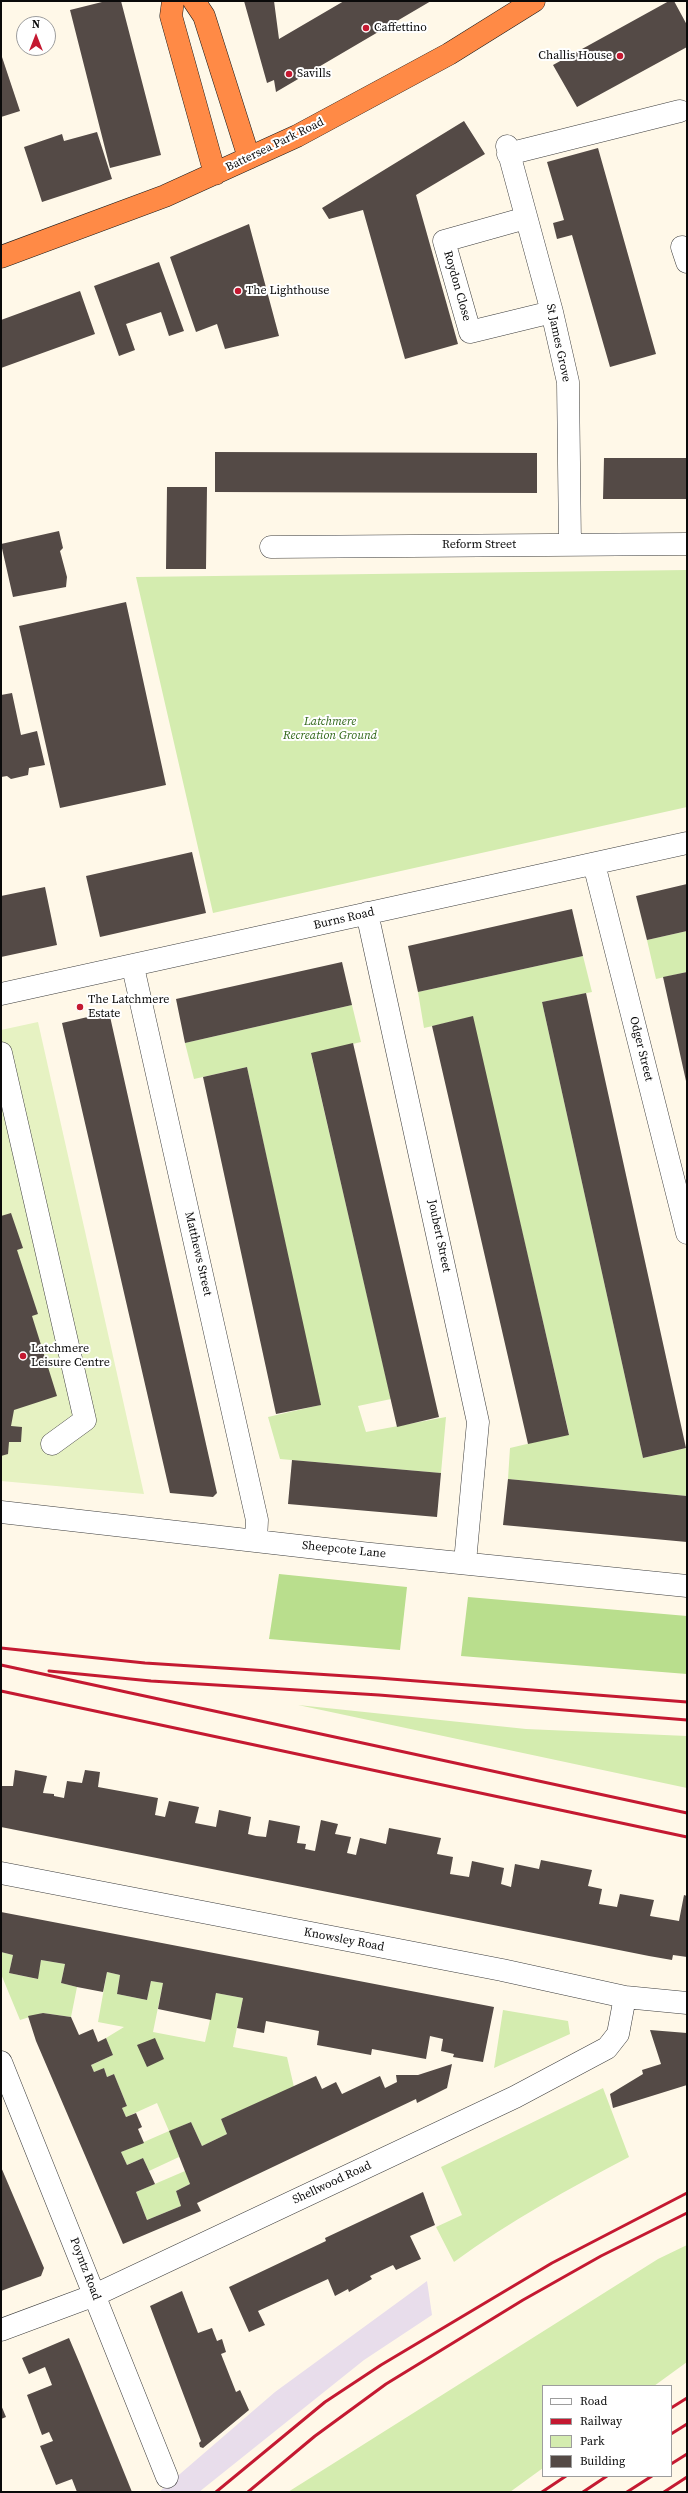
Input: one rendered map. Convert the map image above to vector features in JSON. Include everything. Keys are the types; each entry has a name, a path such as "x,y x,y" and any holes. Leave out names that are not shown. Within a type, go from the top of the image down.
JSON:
{"highway":[{"path":"173,1 171,16 215,174"},
{"path":"194,1 204,16 249,158"},
{"name":"Battersea Park Road","path":"1,257 141,206 297,136 449,54 534,1"}],"street":[{"name":"St James Grove","path":"570,544 568,382 552,312 508,150 680,110"},
{"name":"Roydon Close","path":"526,218 444,241 470,332 552,312"},
{"name":"Reform Street","path":"271,547 687,544"},
{"name":"Burns Road","path":"1,994 133,967 367,913 687,843"},
{"name":"Odger Street","path":"594,864 687,1233"},
{"name":"Joubert Street","path":"367,913 474,1398 478,1422 477,1449 465,1562"},
{"name":"Matthews Street","path":"133,967 257,1520 256,1541"},
{"path":"1,1053 85,1420 52,1444"},
{"name":"Sheepcote Lane","path":"1,1512 256,1541 687,1586"},
{"name":"Knowsley Road","path":"1,1873 502,1970 625,1997 687,2003"},
{"name":"Shellwood Road","path":"1,2330 95,2295 510,2099 607,2048 618,2034 625,1997"},
{"name":"Poyntz Road","path":"1,2062 167,2477"}],"shaded area":[{"path":"427,2281 432,2315 364,2360 199,2492 159,2492 275,2392"}],"green space":[{"name":"Latchmere Recreation Ground","path":"687,570 687,807 213,913 136,577"},
{"path":"687,931 687,972 656,979 647,940"},
{"path":"583,956 592,992 542,1002 643,1458 687,1448 687,1496 508,1479 510,1448 569,1434 505,1158 467,1018 424,1028 418,992"},
{"path":"352,1005 361,1042 311,1054 391,1399 358,1406 366,1432 446,1417 441,1473 280,1459 268,1417 320,1405 247,1067 194,1079 185,1043"},
{"path":"38,1022 144,1494 1,1481 1,1030"},
{"path":"279,1574 407,1587 400,1650 269,1639"},
{"path":"468,1597 687,1616 687,1674 461,1656"},
{"path":"298,1705 526,1729 687,1736 687,1788"},
{"path":"1,1952 13,1955 9,1973 37,1979 41,1960 65,1964 61,1983 77,1987 71,2017 43,2013 20,2020 1,1974"},
{"path":"107,1972 120,1975 117,1994 147,2000 151,1981 163,1983 153,2032 205,2042 216,1993 243,1998 233,2047 287,2057 294,2087 221,2119 227,2134 202,2146 191,2122 170,2131 179,2157 149,2171 143,2158 127,2165 121,2152 169,2131 157,2103 126,2117 122,2108 127,2106 114,2074 107,2077 104,2068 94,2072 91,2065 113,2055 106,2038 124,2027 98,2022"},
{"path":"503,2010 568,2021 570,2034 494,2068"},
{"path":"603,2088 629,2157 540,2206 496,2233 454,2262 436,2227 462,2215 441,2167"},
{"path":"185,2171 190,2184 176,2191 181,2206 147,2220 136,2192"},
{"path":"687,2245 687,2362 655,2385 542,2385 542,2469 510,2492 288,2492 658,2259"}],"building":[{"path":"106,1 121,1 161,155 110,168 70,10"},
{"path":"244,1 274,1 279,39 344,1 431,1 276,92 274,80 267,83"},
{"name":"Challis House","path":"669,1 674,1 687,25 687,47 577,107 553,65"},
{"path":"1,54 20,111 1,117"},
{"path":"464,121 485,154 416,195 458,344 405,359 363,210 329,219 322,208"},
{"path":"97,132 112,179 42,202 24,147 62,134 64,141"},
{"path":"598,148 656,354 610,367 572,235 557,239 553,223 564,220 547,162"},
{"name":"The Lighthouse","path":"249,224 279,336 225,349 217,324 196,332 170,257"},
{"path":"159,262 184,331 169,336 161,312 126,324 135,350 119,356 94,286"},
{"path":"80,291 95,334 1,368 1,320"},
{"path":"215,452 537,453 537,493 215,492"},
{"path":"604,458 687,458 687,499 603,499"},
{"path":"167,487 207,487 206,569 166,569"},
{"path":"59,531 63,548 60,551 67,577 66,587 13,597 1,544"},
{"path":"126,602 166,785 60,808 19,626"},
{"path":"12,693 21,735 37,731 45,765 29,768 28,775 11,779 7,776 1,777 1,695"},
{"path":"192,852 206,913 100,937 86,876"},
{"path":"687,884 687,931 647,940 636,896"},
{"path":"45,887 57,945 1,957 1,896"},
{"path":"572,909 583,956 418,992 408,946"},
{"path":"342,962 352,1005 185,1043 176,999"},
{"path":"687,972 687,1081 686,1081 663,977"},
{"path":"586,993 686,1448 643,1458 542,1002"},
{"path":"109,1012 217,1493 213,1497 170,1493 62,1023"},
{"path":"473,1016 569,1435 528,1444 432,1026"},
{"path":"353,1043 439,1417 397,1427 311,1053"},
{"path":"247,1067 321,1405 276,1414 203,1077"},
{"name":"Latchmere Leisure Centre","path":"11,1213 23,1248 17,1250 38,1314 32,1316 57,1396 14,1410 11,1426 22,1427 21,1442 9,1442 8,1454 1,1456 1,1216"},
{"path":"292,1460 441,1473 437,1517 288,1504"},
{"path":"508,1479 687,1496 687,1542 503,1525"},
{"path":"15,1770 47,1776 43,1793 54,1794 54,1796 64,1798 67,1781 82,1783 85,1770 100,1772 98,1787 158,1798 155,1815 165,1817 169,1801 199,1807 195,1823 216,1827 219,1810 251,1817 248,1834 256,1836 266,1837 269,1820 300,1826 297,1843 306,1844 305,1849 315,1851 321,1820 338,1824 335,1834 351,1837 347,1853 356,1855 360,1838 386,1844 389,1828 441,1838 437,1854 453,1857 450,1874 469,1877 472,1861 504,1868 501,1884 511,1887 515,1864 539,1869 541,1860 592,1870 588,1886 602,1889 599,1904 617,1907 620,1894 654,1900 650,1916 679,1921 684,1895 687,1896 687,1957 673,1955 672,1960 649,1956 1,1827 1,1786 13,1786"},
{"path":"1,1912 494,2007 483,2062 453,2057 454,2054 441,2051 443,2039 430,2036 426,2059 372,2049 371,2055 317,2045 319,2031 266,2021 264,2033 237,2028 243,1998 216,1993 211,2020 158,2009 163,1983 151,1981 147,2000 117,1994 120,1975 107,1972 103,1992 61,1983 65,1964 41,1960 38,1979 9,1973 13,1955 1,1952"},
{"path":"43,2013 71,2017 79,2035 93,2029 98,2042 106,2038 113,2055 91,2065 94,2072 104,2068 107,2077 114,2074 127,2106 122,2108 126,2117 136,2113 142,2127 138,2129 144,2143 121,2152 127,2165 143,2158 155,2184 136,2192 147,2220 181,2206 176,2191 190,2184 169,2131 191,2122 202,2146 227,2134 221,2119 316,2076 322,2089 336,2082 342,2094 380,2076 385,2088 397,2082 396,2075 418,2075 452,2064 447,2088 417,2103 416,2099 197,2203 201,2211 123,2244 36,2041 28,2016"},
{"path":"650,2030 687,2033 687,2085 613,2108 610,2094 643,2074 642,2070 661,2064"},
{"path":"155,2038 164,2059 147,2067 137,2045"},
{"path":"1,2167 44,2268 41,2276 1,2291"},
{"path":"423,2192 435,2225 410,2236 421,2259 396,2270 393,2265 370,2276 372,2279 349,2292 348,2289 335,2296 328,2279 258,2311 265,2325 249,2332 229,2287 326,2241 325,2238"},
{"path":"182,2291 198,2333 212,2328 217,2341 222,2339 226,2352 221,2354 236,2392 240,2390 249,2410 203,2448 200,2447 199,2443 201,2441 150,2306"},
{"path":"69,2338 132,2492 77,2492 72,2479 56,2485 40,2446 53,2441 49,2432 42,2435 27,2395 52,2385 45,2367 29,2374 22,2358"},
{"path":"1,2405 6,2417 1,2419"}],"railway":[{"path":"1,1648 145,1663 378,1678 687,1702"},
{"path":"1,1665 687,1813"},
{"path":"49,1671 151,1681 379,1695 687,1720"},
{"path":"1,1691 687,1837"},
{"path":"216,2492 325,2402 381,2365 552,2263 687,2193"},
{"path":"248,2492 315,2436 386,2384 523,2300 601,2256 687,2213"},
{"path":"672,2407 687,2398"},
{"path":"672,2433 687,2424"},
{"path":"672,2463 687,2454"},
{"path":"542,2492 564,2477"},
{"path":"583,2492 606,2477"},
{"path":"627,2492 650,2477"},
{"path":"664,2492 687,2477"}],"place":[{"name":"Caffettino","path":"366,28"},
{"name":"Challis House","path":"620,56"},
{"name":"Savills","path":"289,74"},
{"name":"The Lighthouse","path":"238,291"},
{"name":"The Latchmere Estate","path":"80,1007"},
{"name":"Latchmere Leisure Centre","path":"23,1356"}]}
